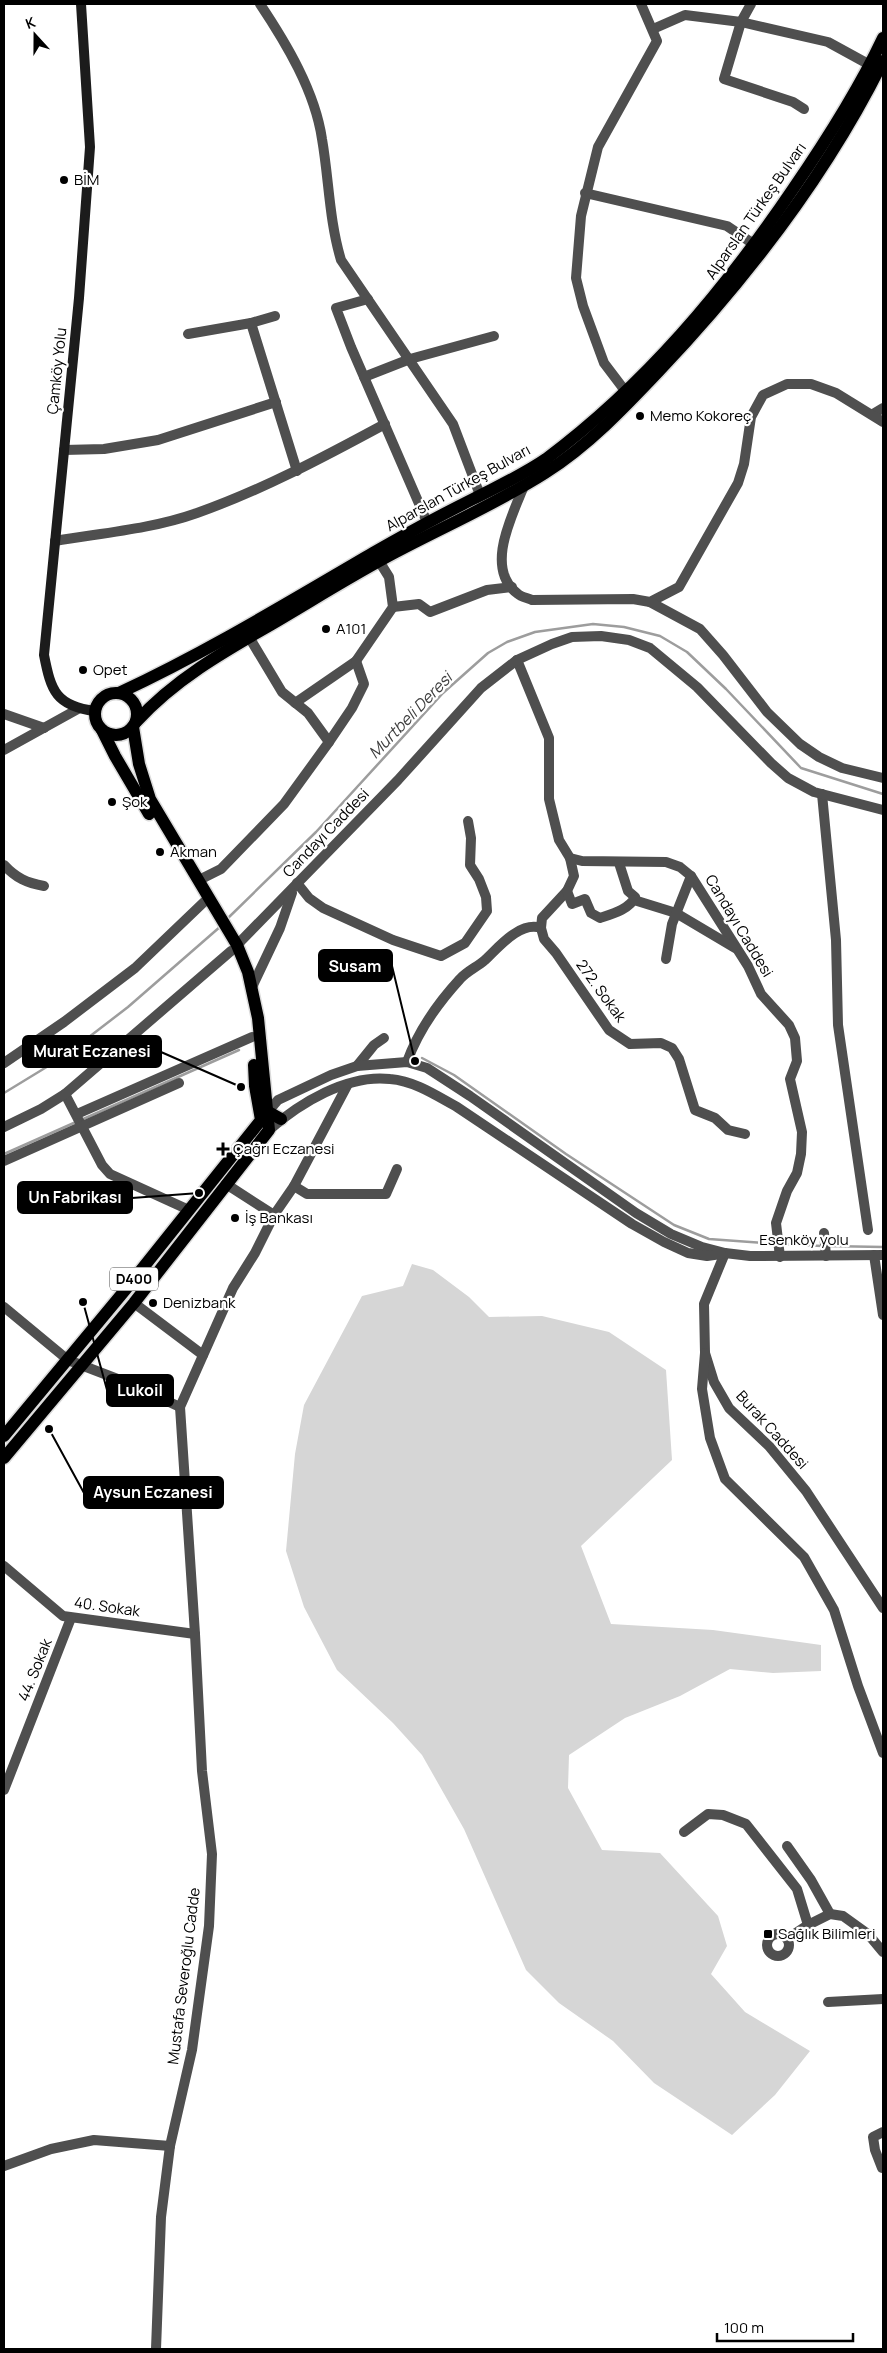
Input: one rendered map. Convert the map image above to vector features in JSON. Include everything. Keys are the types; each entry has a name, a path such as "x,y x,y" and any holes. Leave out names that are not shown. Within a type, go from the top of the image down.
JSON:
{"main road":[{"name":"Çamköy Yolu","path":"82,4 90,147 79,298 44,655 49,683 54,692 66,703 78,709 95,711"},
{"name":"Alparslan Türkeş Bulvarı","path":"119,693 203,652 428,522 545,460 626,392 679,337 755,246 815,156 870,66 883,38"},
{"name":"Alparslan Türkeş Bulvarı","path":"134,725 147,710 206,662 379,562 548,472 594,435 633,399 731,292 774,237 823,166 883,61"},
{"path":"102,730 115,735 128,732 134,725 137,716 135,704 131,698 119,693 106,695 97,705 95,718 115,756 206,899 232,944 252,987 258,1018 265,1121"},
{"path":"134,725 139,764 150,799 199,880 206,899"},
{"path":"232,944 248,1000 257,1101 265,1121"},
{"path":"265,1121 281,1119"},
{"name":"D400","path":"4,1458 81,1364 134,1304 226,1184 265,1121"},
{"name":"D400","path":"4,1436 189,1210 265,1121"}],"street":[{"path":"260,4 301,76 312,102 322,137 334,235 341,260 410,359 452,424 480,495"},
{"path":"626,392 604,363 583,306 576,278 581,216 585,193 598,147 657,41 641,4"},
{"path":"751,4 741,22 724,79 793,102 804,109"},
{"path":"653,28 685,15 741,22 828,42 870,66"},
{"path":"585,193 727,226 755,246"},
{"path":"368,299 336,308 364,377 428,522"},
{"path":"188,334 251,323 275,316"},
{"path":"251,323 297,471"},
{"path":"364,377 410,359 494,336"},
{"path":"650,602 679,587 724,512 738,483 751,417 763,395 787,384 812,384 836,393 873,414 883,422"},
{"path":"64,450 104,449 158,440 276,402"},
{"path":"873,414 883,408"},
{"path":"55,541 160,523 196,514 297,471 385,424"},
{"path":"524,486 506,533 502,556 504,574 518,595 532,600 601,601 633,599 650,602 700,629 736,670 767,712 800,744 819,757 842,768 883,778"},
{"path":"296,703 356,661 393,607 389,577 379,562"},
{"path":"393,607 419,604 430,612 488,590 512,587"},
{"name":"Candayı Caddesi","path":"4,1127 41,1109 65,1094 297,883 398,780 464,704 497,674 517,660 552,644 572,637 601,636 629,640 650,648 697,687 788,778 822,794 883,810"},
{"path":"249,637 282,692 308,714 329,742"},
{"path":"407,1062 419,1035 434,1011 461,977 483,963 503,943 525,927 532,925 541,928 542,918 567,891 574,876 570,858 559,840 549,799 548,738 517,660"},
{"path":"199,880 221,869 284,804 329,742 364,684 356,661"},
{"path":"4,750 78,709"},
{"path":"4,714 44,728"},
{"path":"822,794 836,940 838,1025 868,1230"},
{"path":"252,987 280,928 290,896 297,883 310,898 323,908 393,940 441,956 465,943 487,911 483,888 470,865 471,838 468,821"},
{"name":"Candayı Caddesi","path":"570,858 582,861 619,863 666,862 680,867 691,876 756,979 761,994 789,1025 795,1038 798,1061 790,1079 802,1132 801,1154 796,1173 776,1223 780,1248"},
{"path":"619,863 628,891 635,897 634,900"},
{"path":"4,865 15,876 29,883 44,886"},
{"path":"666,959 672,924 691,876"},
{"path":"567,891 572,904 585,899 591,913 600,918 619,911 634,900"},
{"path":"4,1063 64,1022 135,968 206,899"},
{"path":"634,900 676,913 736,948"},
{"name":"272. Sokak","path":"541,928 544,939 556,953 609,1030 630,1044 661,1043 672,1048 679,1059 695,1110 715,1118 728,1130 745,1134"},
{"path":"4,1161 80,1120 252,1037"},
{"path":"357,1066 374,1045 384,1038"},
{"path":"265,1121 278,1100 294,1091 357,1066 407,1062 426,1068 470,1096 621,1202 671,1234 702,1247 724,1253"},
{"path":"281,1119 323,1094 348,1084 374,1079 391,1079 427,1090 575,1184 632,1224 664,1242 707,1256 724,1253"},
{"path":"80,1120 179,1083"},
{"path":"4,1307 68,1360 180,1407 233,1288 255,1253 274,1215 294,1186 348,1084"},
{"path":"65,1094 102,1165 110,1174 189,1210"},
{"path":"294,1186 307,1194 386,1194 397,1169"},
{"path":"226,1184 274,1215"},
{"name":"Esenköy yolu","path":"724,1253 825,1245 879,1255"},
{"name":"Burak Caddesi","path":"724,1253 704,1304 705,1353 714,1382 729,1408 769,1446 806,1491 883,1608"},
{"path":"879,1255 883,1315"},
{"path":"134,1304 202,1355"},
{"path":"705,1353 702,1389 710,1438 725,1479 804,1557 834,1610 858,1686 883,1753"},
{"name":"Mustafa Severoğlu Cadde","path":"156,2349 162,2217 170,2146 192,2050 208,1926 212,1863 202,1771 180,1407"},
{"name":"40. Sokak","path":"4,1566 63,1616 195,1634"},
{"name":"44. Sokak","path":"4,1790 72,1618"},
{"path":"684,1832 708,1814 723,1815 746,1824 797,1888 808,1925"},
{"path":"787,1846 811,1880 830,1914"},
{"path":"788,1939 808,1925 830,1914 843,1916 868,1934 883,1952"},
{"path":"828,2002 883,1999"},
{"path":"882,2168 875,2150 873,2137 883,2132"},
{"path":"4,2166 51,2149 94,2140 170,2146"}],"shaded area":[{"path":"412,1264 433,1270 469,1297 489,1317 542,1316 609,1332 666,1370 672,1460 581,1546 611,1624 713,1630 821,1645 821,1671 773,1673 730,1669 680,1696 625,1718 569,1755 568,1788 602,1850 660,1853 718,1916 727,1946 711,1974 745,2012 810,2051 775,2095 732,2135 654,2083 613,2041 559,2003 526,1970 464,1829 422,1755 393,1723 337,1670 304,1607 286,1551 295,1454 304,1405 362,1296 403,1286"}],"waterway":[{"name":"Murtbeli Deresi","path":"226,920 316,832 443,693 488,653 507,642 535,632 593,624 624,627 660,636 687,652 726,689 801,768 883,794"},
{"name":"Murtbeli Deresi","path":"4,1093 63,1057 128,1007 221,926"},
{"path":"81,1120 239,1050"},
{"path":"422,1058 454,1075 566,1154 674,1225 709,1239 777,1244"},
{"path":"4,1154 76,1122"},
{"path":"782,1244 822,1246"},
{"path":"827,1246 883,1247"}],"place":[{"name":"BİM","path":"64,180"},
{"name":"Memo Kokoreç","path":"640,416"},
{"name":"A101","path":"326,629"},
{"name":"Opet","path":"83,670"},
{"name":"Şok","path":"112,802"},
{"name":"Akman","path":"160,852"},
{"name":"Susam","path":"415,1061"},
{"name":"Murat Eczanesi","path":"241,1087"},
{"name":"Çağrı Eczanesi","path":"223,1149"},
{"name":"Un Fabrikası","path":"199,1193"},
{"name":"İş Bankası","path":"235,1218"},
{"name":"Lukoil","path":"83,1302"},
{"name":"Denizbank","path":"153,1303"},
{"name":"Aysun Eczanesi","path":"49,1429"},
{"name":"Sağlık Bilimleri","path":"768,1934"}]}
